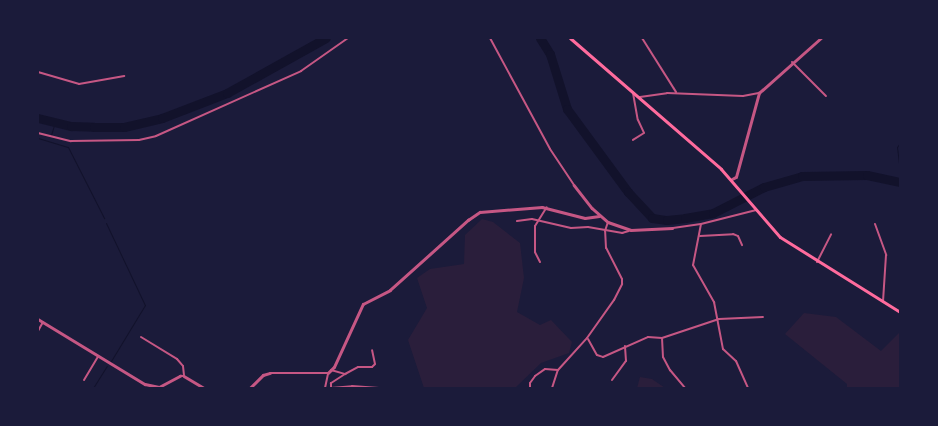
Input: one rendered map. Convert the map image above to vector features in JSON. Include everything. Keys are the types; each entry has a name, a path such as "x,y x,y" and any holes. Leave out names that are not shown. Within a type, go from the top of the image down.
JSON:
{"main road":[{"path":"570,38 633,91 732,180 780,237 817,262 900,312"}],"street":[{"path":"38,133 71,141 139,140 156,136 301,70 348,38"},
{"path":"490,38 550,149 574,185 599,216 608,222 631,230 672,228 701,224 754,208"},
{"path":"642,38 677,93"},
{"path":"670,38 696,38"},
{"path":"732,180 736,177 759,93 821,38"},
{"path":"792,62 826,96"},
{"path":"38,72 79,84 124,76"},
{"path":"633,91 634,104 644,133 633,140"},
{"path":"640,98 677,93 743,96 759,93"},
{"path":"325,388 328,373 363,304 390,290 468,220 480,212 490,209 547,207 585,218 599,216"},
{"path":"540,262 535,252 536,221 547,207"},
{"path":"517,221 522,219 571,228 588,227 625,233 631,230"},
{"path":"552,388 558,370 587,338 614,300 622,284 622,279 606,248 608,222"},
{"path":"701,224 693,265 711,294 719,319 720,340 723,349 736,361 748,388"},
{"path":"875,224 886,255 883,302"},
{"path":"700,236 733,234 738,236 742,245"},
{"path":"817,262 831,234"},
{"path":"587,338 597,355 604,357 648,336 662,338 719,319 763,317"},
{"path":"38,319 145,384 159,387 180,376 184,376 204,388"},
{"path":"38,331 43,322"},
{"path":"141,337 178,359 184,366 184,376"},
{"path":"662,338 664,357 670,370 685,388"},
{"path":"612,380 626,361 625,346"},
{"path":"372,350 375,364 372,368 358,367 331,383 331,388 352,386 379,388"},
{"path":"84,380 98,357"},
{"path":"331,370 345,374"},
{"path":"530,388 530,383 541,371 558,370"},
{"path":"250,388 270,372 328,373"}],"shaded area":[{"path":"482,219 493,222 520,243 524,278 517,312 540,325 551,320 572,342 569,353 541,363 515,388 424,388 408,340 427,308 417,278 430,269 464,264 465,235"},
{"path":"804,313 836,317 881,351 899,333 900,388 847,388 847,384 785,334"},
{"path":"640,377 652,379 665,388 637,388"}],"waterway":[{"path":"38,118 71,126 94,127 124,127 162,118 227,93 326,38"},
{"path":"540,38 550,54 567,109 628,192 652,218 667,220 713,213 764,187 802,176 867,175 900,182"},
{"path":"51,135 55,122"},
{"path":"38,138 68,147 104,218"},
{"path":"900,143 897,147 900,173"},
{"path":"106,223 145,305 111,361"},
{"path":"93,388 107,366"}]}
